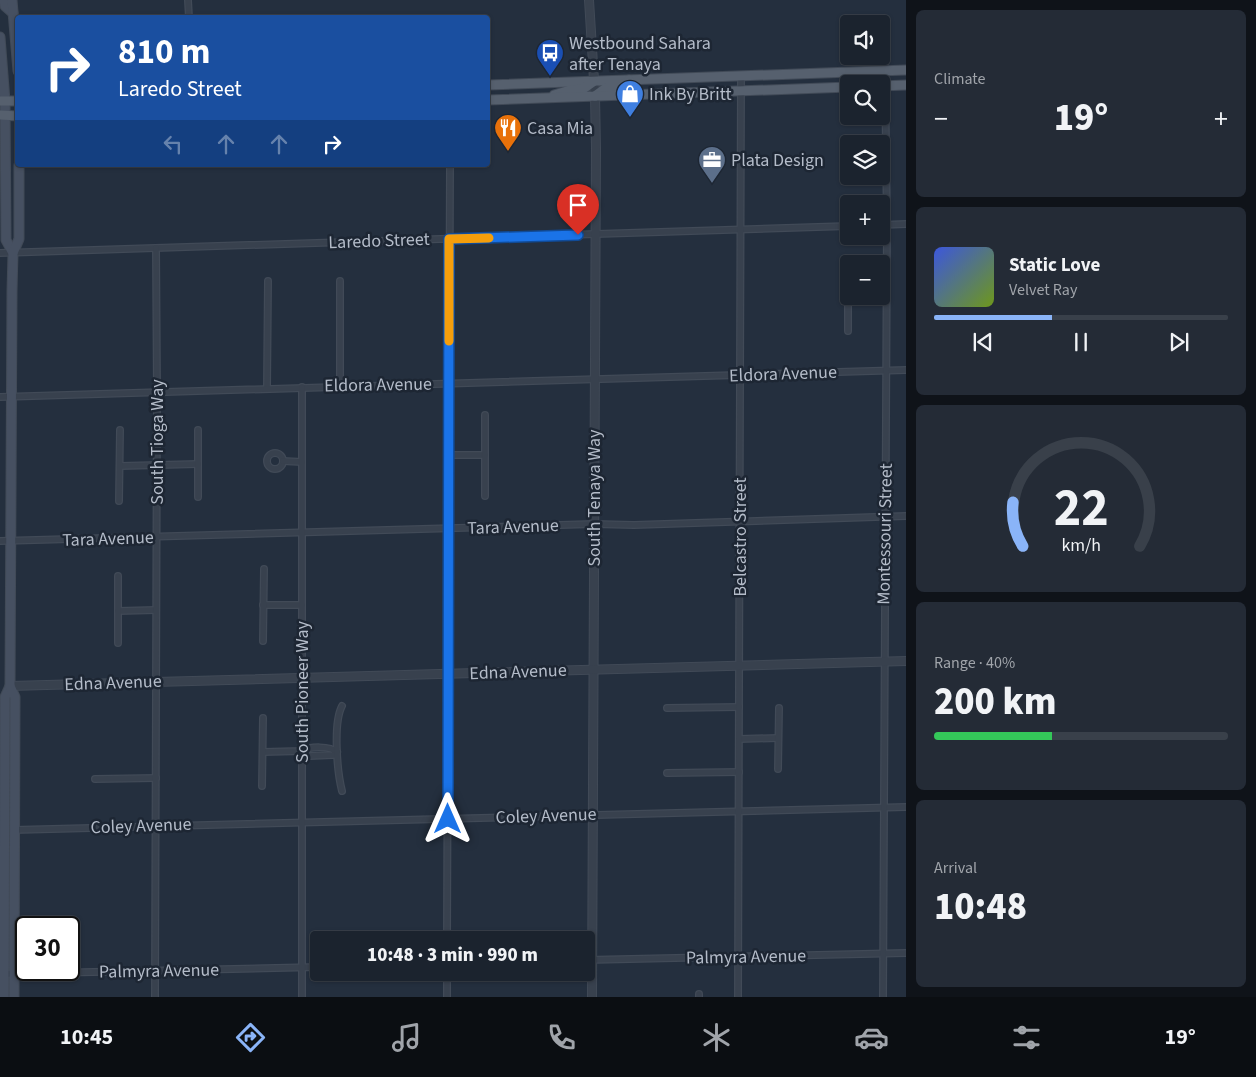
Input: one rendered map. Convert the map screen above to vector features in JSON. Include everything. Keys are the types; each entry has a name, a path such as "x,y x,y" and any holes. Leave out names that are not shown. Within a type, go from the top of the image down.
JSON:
{"main road":[{"path":"4,0 5,6 13,12"},
{"path":"12,0 15,36"},
{"path":"0,37 6,240 13,253"},
{"path":"490,85 906,70"},
{"path":"596,96 606,88 619,88 630,80"},
{"path":"545,98 570,90 583,89 594,81"},
{"path":"890,86 906,85"},
{"path":"490,100 840,87"},
{"path":"2,101 15,101"},
{"path":"4,997 15,697 10,686 13,253 19,239 19,167"},
{"path":"6,974 14,997"}],"street":[{"path":"188,0 189,15"},
{"name":"South Tenaya Way","path":"589,0 596,96 593,815 590,931"},
{"name":"Montessouri Street","path":"884,75 885,71"},
{"name":"Belcastro Street","path":"738,997 741,76"},
{"name":"Montessouri Street","path":"883,125 884,195"},
{"path":"447,931 450,167"},
{"path":"890,225 906,224"},
{"name":"Laredo Street","path":"0,253 840,226"},
{"name":"South Tioga Way","path":"155,997 156,248"},
{"path":"267,388 268,281"},
{"path":"340,281 340,386"},
{"path":"848,305 848,330"},
{"name":"Montessouri Street","path":"883,997 886,305"},
{"name":"Eldora Avenue","path":"0,397 906,370"},
{"name":"South Pioneer Way","path":"302,387 302,997"},
{"path":"485,415 485,496"},
{"path":"119,501 120,430"},
{"path":"198,430 198,497"},
{"path":"448,455 485,455"},
{"path":"283,461 302,462"},
{"path":"120,466 198,464"},
{"name":"Tara Avenue","path":"0,541 906,516"},
{"path":"263,641 264,569"},
{"path":"118,576 118,643"},
{"path":"264,605 302,605"},
{"path":"118,611 156,610"},
{"name":"Edna Avenue","path":"10,686 906,661"},
{"path":"342,706 338,713 337,752 338,776 342,791"},
{"path":"667,708 739,707"},
{"path":"778,769 779,708"},
{"path":"262,786 263,718"},
{"path":"739,739 778,738"},
{"path":"263,752 302,751 308,756 334,755 337,752"},
{"path":"667,773 739,772"},
{"path":"95,779 156,778"},
{"name":"Coley Avenue","path":"10,830 906,807"},
{"name":"Palmyra Avenue","path":"595,960 906,953"},
{"name":"Palmyra Avenue","path":"6,974 310,967"},
{"path":"447,981 447,997"},
{"name":"South Tenaya Way","path":"591,981 592,997"}],"slow traffic":[{"path":"449,341 449,239 489,238"}],"place":[{"name":"Westbound Sahara after Tenaya","path":"550,77"},
{"name":"Ink By Britt","path":"630,118"},
{"name":"Casa Mia","path":"508,152"},
{"name":"Plata Design","path":"712,184"}],"route":[{"path":"448,819 449,239 578,235"}]}
